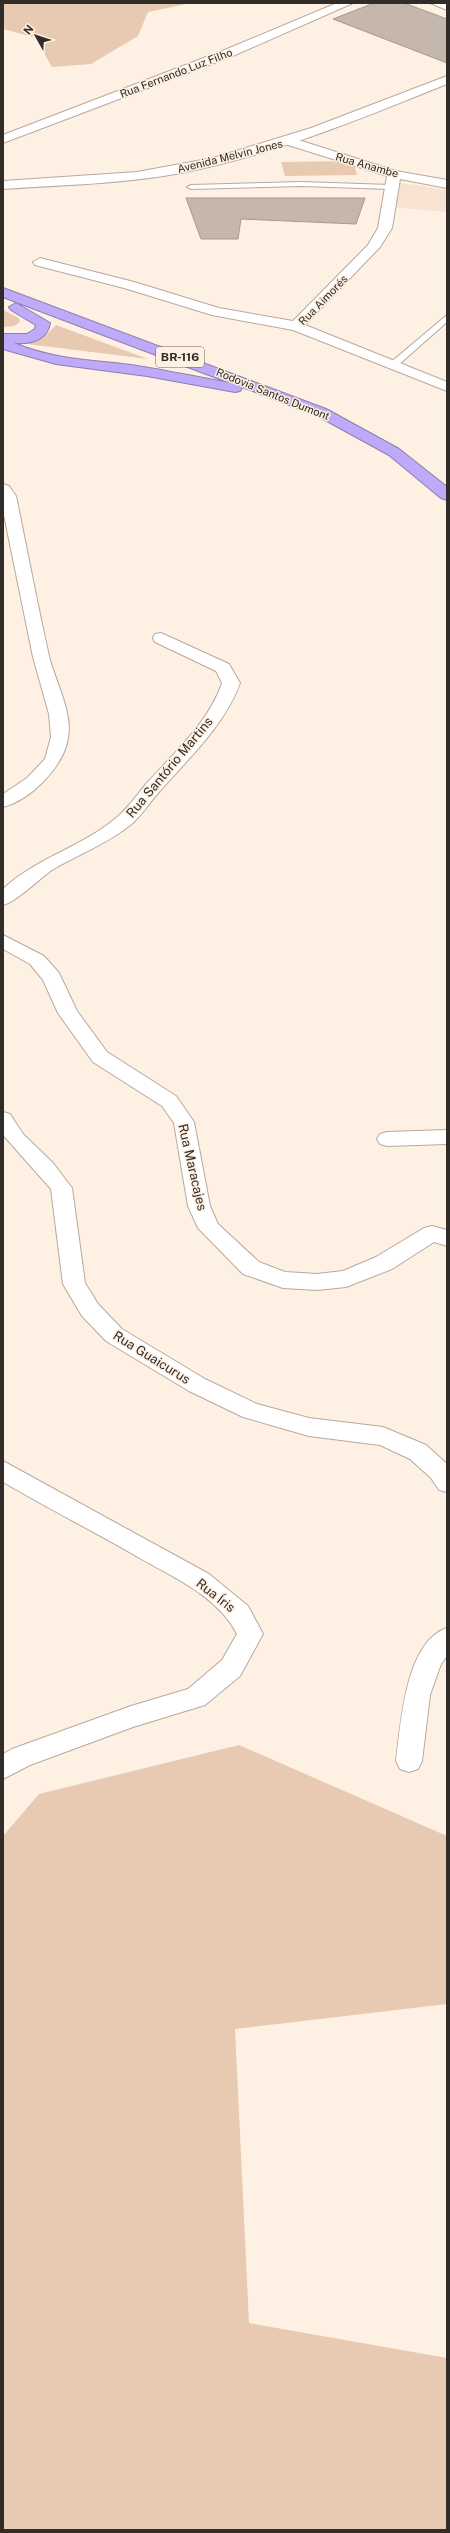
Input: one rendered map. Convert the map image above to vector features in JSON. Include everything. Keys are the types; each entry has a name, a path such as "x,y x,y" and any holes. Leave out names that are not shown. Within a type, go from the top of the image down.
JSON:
{"highway":[{"name":"Rodovia Santos Dumont","path":"3,292 84,321 321,412 381,444 423,473 447,495"},
{"path":"3,300 43,323 40,333 30,338 3,338"},
{"path":"156,335 276,394"},
{"path":"3,344 28,354 54,359 276,394"}],"street":[{"name":"Rua Fernando Luz Filho","path":"3,139 231,52 347,3"},
{"path":"436,3 447,7"},
{"name":"Avenida Melvin Jones","path":"3,185 180,170 289,141 447,80"},
{"name":"Rua Anambe","path":"289,141 393,181 447,184"},
{"name":"Rua Aimorés","path":"393,181 385,228 373,247 296,326 447,387"},
{"path":"40,262 129,285 217,312 296,326"},
{"path":"3,489 8,496 41,657 58,714 60,737 53,760 33,782 3,802"},
{"name":"Rua Santório Martins","path":"3,899 17,886 46,866 84,847 123,822 184,753 225,700 231,683 223,668 161,638"},
{"name":"Rua Maracajes","path":"3,941 37,960 52,978 68,1013 100,1057 169,1101 173,1106 184,1122 199,1206 209,1228 251,1268 283,1280 317,1282 346,1279 384,1263 423,1238 432,1234 447,1238"},
{"name":"Rua Guaicurus","path":"3,1119 16,1139 46,1168 61,1188 74,1284 90,1310 114,1335 197,1385 251,1411 309,1427 383,1436 418,1452 439,1471 447,1483"},
{"path":"387,1139 447,1137"},
{"name":"Rua Íris","path":"3,1470 48,1498 109,1528 182,1570 224,1599 240,1614 250,1634 231,1668 196,1697 131,1717 28,1754 3,1768"},
{"path":"410,1761 418,1695 430,1659 447,1638"}],"lane":[{"path":"191,187 393,181"},
{"path":"393,365 447,318"}],"shaded area":[{"path":"3,3 191,3 148,12 138,36 91,64 52,67 44,53 44,40 3,29"},
{"path":"353,161 357,175 285,176 281,162"},
{"path":"395,182 447,190 447,212 392,207"},
{"path":"3,310 19,318 20,322 14,326 3,327"},
{"path":"56,325 148,359 27,344 42,339"},
{"path":"239,1745 447,1836 447,2004 235,2029 249,2323 447,2358 447,2530 3,2530 3,1836 39,1794"}],"building":[{"path":"374,3 404,3 447,19 447,63 333,19"},
{"path":"186,198 365,198 356,224 241,219 238,239 201,239"}]}
